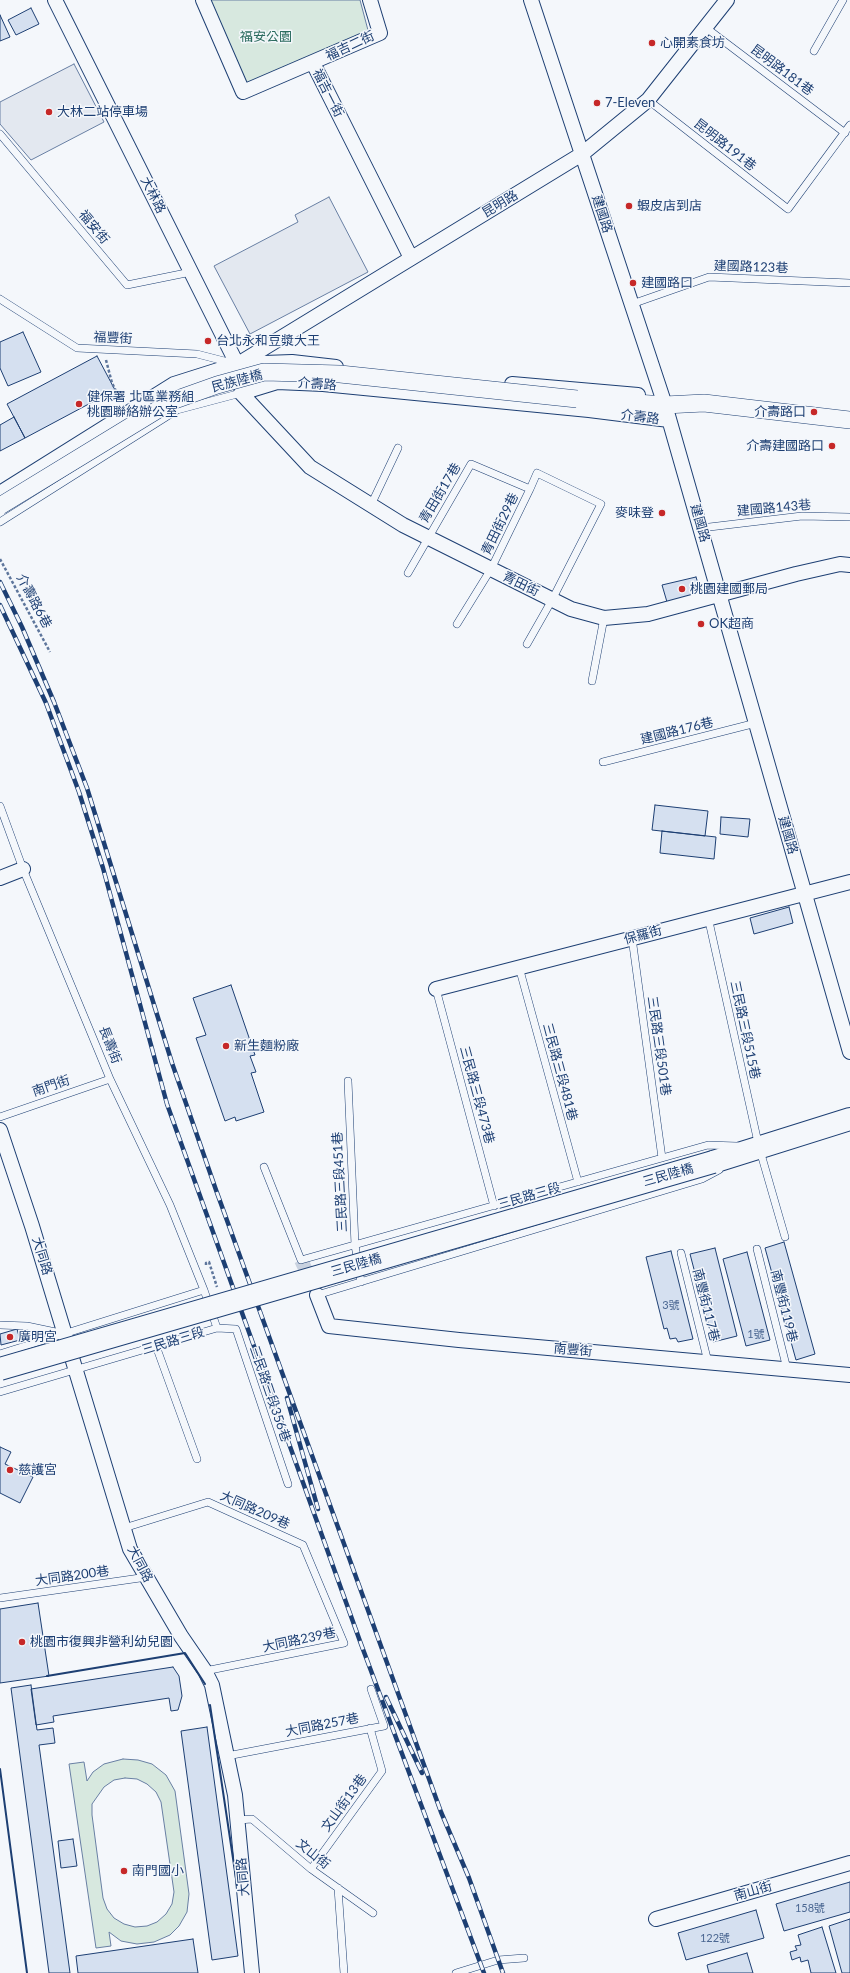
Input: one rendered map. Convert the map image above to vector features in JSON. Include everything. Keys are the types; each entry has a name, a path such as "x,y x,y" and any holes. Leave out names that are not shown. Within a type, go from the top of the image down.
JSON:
{"main road":[{"name":"三民路三段","path":"713,1162 850,1119"},
{"name":"三民陸橋","path":"0,1369 713,1162"}],"street":[{"name":"大林路","path":"55,0 237,364 241,393"},
{"name":"福吉一街","path":"203,0 243,92 313,63 411,258"},
{"name":"福吉二街","path":"313,63 380,33 370,0"},
{"name":"建國路","path":"531,0 666,408 850,1052"},
{"name":"昆明路","path":"237,364 582,154 648,100 727,0"},
{"name":"介壽路","path":"0,493 174,384 237,364 292,362 433,378 666,408"},
{"name":"民族陸橋","path":"0,506 172,402 217,385 264,372 340,374 577,399"},
{"name":"介壽路","path":"241,393 277,382 323,384 589,410 666,408 704,403 850,420"},
{"name":"青田街","path":"241,393 310,467 403,525 571,609 604,618 648,614 720,593 796,574 840,564 850,565"},
{"name":"介壽路","path":"577,399 666,408"},
{"path":"0,878 23,869"},
{"name":"保羅街","path":"436,989 708,917 850,882"},
{"name":"大同路","path":"0,1130 66,1334 130,1549 181,1636 205,1671 212,1685 227,1756 238,1820 252,1973"},
{"name":"南豐街","path":"317,1295 329,1326 459,1340 850,1375"},
{"name":"南山街","path":"656,1919 850,1863"}],"lane":[{"path":"814,51 843,0"},
{"name":"昆明路181巷","path":"705,27 845,133"},
{"name":"昆明路191巷","path":"648,100 788,209 845,133"},
{"path":"845,133 850,125"},
{"name":"福安街","path":"1,139 127,285 191,272"},
{"name":"建國路123巷","path":"632,304 709,277 850,283"},
{"name":"福豐街","path":"0,299 77,348 197,354 237,364"},
{"name":"介壽路","path":"0,522 177,410 241,393"},
{"path":"127,414 132,439"},
{"path":"371,505 398,448"},
{"name":"青田街17巷","path":"427,537 471,464 530,489"},
{"path":"527,644 552,600 601,504 537,473 530,489"},
{"name":"青田街29巷","path":"457,624 491,569 530,489"},
{"name":"建國路143巷","path":"701,528 802,516 850,517"},
{"path":"408,573 427,537"},
{"path":"592,681 604,618"},
{"name":"建國路176巷","path":"603,762 756,723"},
{"name":"長壽街","path":"0,806 23,869 110,1079 170,1205 204,1290"},
{"name":"三民路三段515巷","path":"708,917 759,1147 785,1236"},
{"name":"三民路三段501巷","path":"632,938 662,1158"},
{"name":"三民路三段481巷","path":"519,967 578,1182"},
{"name":"三民路三段473巷","path":"436,989 494,1206"},
{"name":"南門街","path":"0,1117 110,1079"},
{"name":"三民路三段451巷","path":"348,1081 355,1245 361,1282"},
{"name":"三民路三段","path":"264,1167 301,1260 708,1145 759,1147"},
{"name":"三民路三段","path":"317,1295 702,1179 759,1147"},
{"name":"南豐街119巷","path":"757,1249 787,1369"},
{"name":"南豐街117巷","path":"681,1253 708,1362"},
{"path":"0,1354 204,1290"},
{"name":"三民路三段","path":"0,1392 217,1328 204,1290"},
{"path":"0,1325 27,1326 66,1334"},
{"name":"三民路三段356巷","path":"217,1328 236,1329 288,1484"},
{"path":"156,1346 197,1459"},
{"name":"大同路209巷","path":"124,1528 208,1502 303,1545 324,1592"},
{"name":"大同路200巷","path":"0,1598 147,1577"},
{"name":"大同路239巷","path":"205,1671 344,1644 324,1592"},
{"name":"大同路257巷","path":"227,1756 384,1726 371,1689"},
{"name":"文山街13巷","path":"311,1869 382,1772 370,1728"},
{"name":"文山街","path":"238,1820 252,1819 311,1869 373,1913"},
{"path":"338,1888 344,1973"},
{"path":"456,1973 498,1960 524,1958"}],"path":[{"path":"102,349 112,383 127,414"},
{"name":"介壽路6巷","path":"0,559 50,652"},
{"path":"207,1272 206,1263 209,1262 217,1288"}],"green space":[{"name":"福安公園","path":"209,0 360,0 369,34 246,85"},
{"path":"123,1759 138,1760 152,1764 166,1775 175,1791 189,1894 187,1912 179,1926 170,1935 154,1942 137,1944 121,1941 109,1932 111,1946 96,1948 69,1764 84,1762 87,1781 93,1772 104,1764","holes":["125,1778 137,1779 147,1784 156,1792 161,1802 174,1892 172,1904 166,1914 157,1922 147,1926 135,1927 124,1924 114,1918 107,1909 103,1898 92,1815 92,1804 104,1787 114,1780"]}],"shaded area":[{"name":"大林二站停車場","path":"74,64 104,122 31,160 0,124 0,102"},
{"path":"329,197 368,272 250,334 214,266 298,222 295,215"}],"building":[{"path":"31,8 39,24 16,35 8,20"},
{"path":"0,15 10,37 0,41"},
{"path":"23,332 41,372 8,386 0,368 0,342"},
{"path":"97,356 115,390 25,438 7,404"},
{"path":"14,417 25,438 0,451 0,425"},
{"name":"桃園建國郵局","path":"696,577 701,593 667,602 662,585"},
{"path":"655,805 708,811 705,836 652,830"},
{"path":"721,817 750,819 748,837 720,834"},
{"path":"662,831 716,837 714,859 660,853"},
{"path":"789,907 793,923 754,934 750,918"},
{"name":"新生麵粉廠","path":"231,985 255,1055 250,1056 256,1072 251,1073 264,1112 236,1121 235,1117 225,1121 196,1038 206,1035 193,998"},
{"path":"784,1242 815,1354 796,1360 765,1248"},
{"path":"715,1248 737,1336 713,1342 690,1254"},
{"path":"671,1251 693,1339 678,1342 676,1338 670,1339 667,1328 664,1329 646,1257"},
{"path":"747,1252 770,1340 746,1346 723,1259"},
{"name":"廣明宮","path":"17,1329 20,1340 1,1345 0,1334"},
{"name":"慈護宮","path":"0,1447 11,1452 5,1464 33,1477 20,1503 0,1493"},
{"name":"桃園市復興非營利幼兒園","path":"38,1603 49,1676 0,1683 0,1609"},
{"path":"173,1667 179,1676 182,1696 178,1710 171,1711 169,1698 53,1716 54,1722 36,1725 31,1689"},
{"path":"31,1685 37,1730 53,1728 55,1743 39,1745 70,1973 49,1973 11,1688"},
{"path":"207,1727 238,1956 212,1960 181,1731"},
{"path":"73,1839 77,1866 61,1868 58,1841"},
{"path":"850,1882 850,1912 784,1931 776,1904"},
{"path":"756,1910 764,1938 686,1960 678,1933"},
{"path":"850,1919 850,1973 842,1973 829,1926"},
{"path":"822,1927 836,1973 811,1973 808,1960 801,1962 800,1957 792,1960 790,1952 797,1950 795,1946 801,1945 798,1935"},
{"path":"193,1939 198,1973 78,1973 76,1956"},
{"path":"747,1953 753,1973 709,1973 707,1965"}],"tunnel":[{"path":"301,1260 313,1285"}],"railway":[{"path":"0,582 22,627 54,702 87,788 172,1063 216,1190 441,1812 469,1878 503,1973"},
{"path":"0,605 46,703 79,792 103,868 167,1104 361,1644 484,1973"},
{"path":"287,1398 318,1509"},
{"path":"386,1697 422,1773"}],"wall":[{"path":"47,1676 185,1653 205,1684"},
{"path":"210,1705 237,1885"},
{"path":"0,1769 27,1973"}],"place":[{"name":"心開素食坊","path":"652,43"},
{"name":"7-Eleven","path":"597,103"},
{"name":"大林二站停車場","path":"49,112"},
{"name":"蝦皮店到店","path":"629,206"},
{"name":"建國路口","path":"633,283"},
{"name":"台北永和豆漿大王","path":"208,341"},
{"name":"健保署 北區業務組 桃園聯絡辦公室","path":"79,404"},
{"name":"介壽路口","path":"814,412"},
{"name":"介壽建國路口","path":"832,446"},
{"name":"麥味登","path":"662,513"},
{"name":"桃園建國郵局","path":"682,589"},
{"name":"OK超商","path":"701,624"},
{"name":"新生麵粉廠","path":"226,1046"},
{"name":"廣明宮","path":"10,1337"},
{"name":"慈護宮","path":"10,1470"},
{"name":"桃園市復興非營利幼兒園","path":"22,1642"},
{"name":"南門國小","path":"124,1871"}]}
